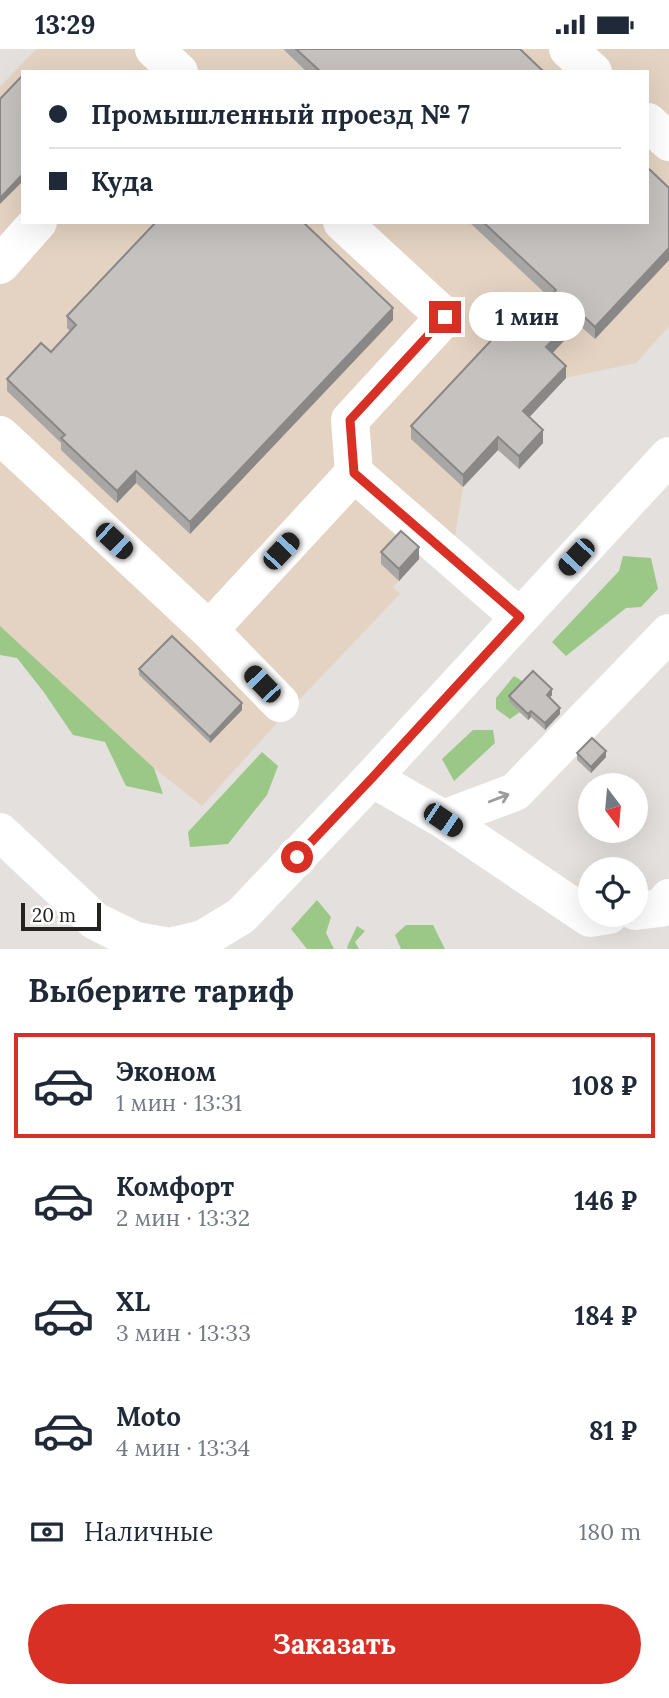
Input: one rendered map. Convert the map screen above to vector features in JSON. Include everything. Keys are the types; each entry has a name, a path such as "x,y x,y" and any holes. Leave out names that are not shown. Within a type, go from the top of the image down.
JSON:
{"street":[{"path":"568,49 591,70"},
{"path":"649,123 669,142"},
{"path":"0,265 36,224"},
{"path":"344,224 445,317 350,420 354,473 520,617"},
{"path":"0,435 209,630 279,703"},
{"path":"0,832 95,921 136,941 170,947 200,944 241,916 669,456"},
{"path":"209,630 354,473"},
{"path":"443,820 516,792 669,633"},
{"path":"372,778 443,820 578,910"},
{"path":"648,910 661,908 669,898"}],"shaded area":[{"path":"36,49 669,49 669,326 636,363 565,378 523,424 543,443 519,469 498,450 463,487 455,536 420,558 393,587 400,594 202,806 154,768 0,626 0,87"}],"green space":[{"path":"623,556 651,558 658,589 641,607 626,608 566,656 552,642 619,571"},
{"path":"0,626 154,768 163,794 126,786 105,742 73,735 17,658 0,655"},
{"path":"514,676 527,684 510,703 520,712 510,719 496,709 496,698"},
{"path":"473,730 493,730 495,743 454,781 442,759"},
{"path":"262,752 278,766 267,795 228,844 190,847 188,832"},
{"path":"317,900 331,917 326,933 334,949 307,949 291,929"},
{"path":"406,925 433,925 445,949 401,949 395,935"},
{"path":"357,926 365,931 355,942 359,949 348,949 347,947"}],"building":[{"path":"296,49 520,49 542,70 319,70"},
{"path":"21,77 21,176 0,198 0,99"},
{"path":"649,169 669,188 669,248 595,327 579,312 546,347 566,366 523,411 543,430 519,456 498,437 463,475 411,426 513,317 522,326 556,290 485,224 649,224"},
{"path":"154,224 305,224 393,308 190,522 136,471 117,491 61,438 65,435 7,379 41,343 51,352 76,325 67,316"},
{"path":"401,531 419,547 399,569 381,552"},
{"path":"172,636 242,703 210,737 139,669"},
{"path":"533,671 552,689 547,695 560,708 545,723 531,711 528,714 509,696"},
{"path":"592,738 606,751 591,767 577,753"}],"route":[{"path":"297,857 520,617 354,473 350,420 445,317"}]}
